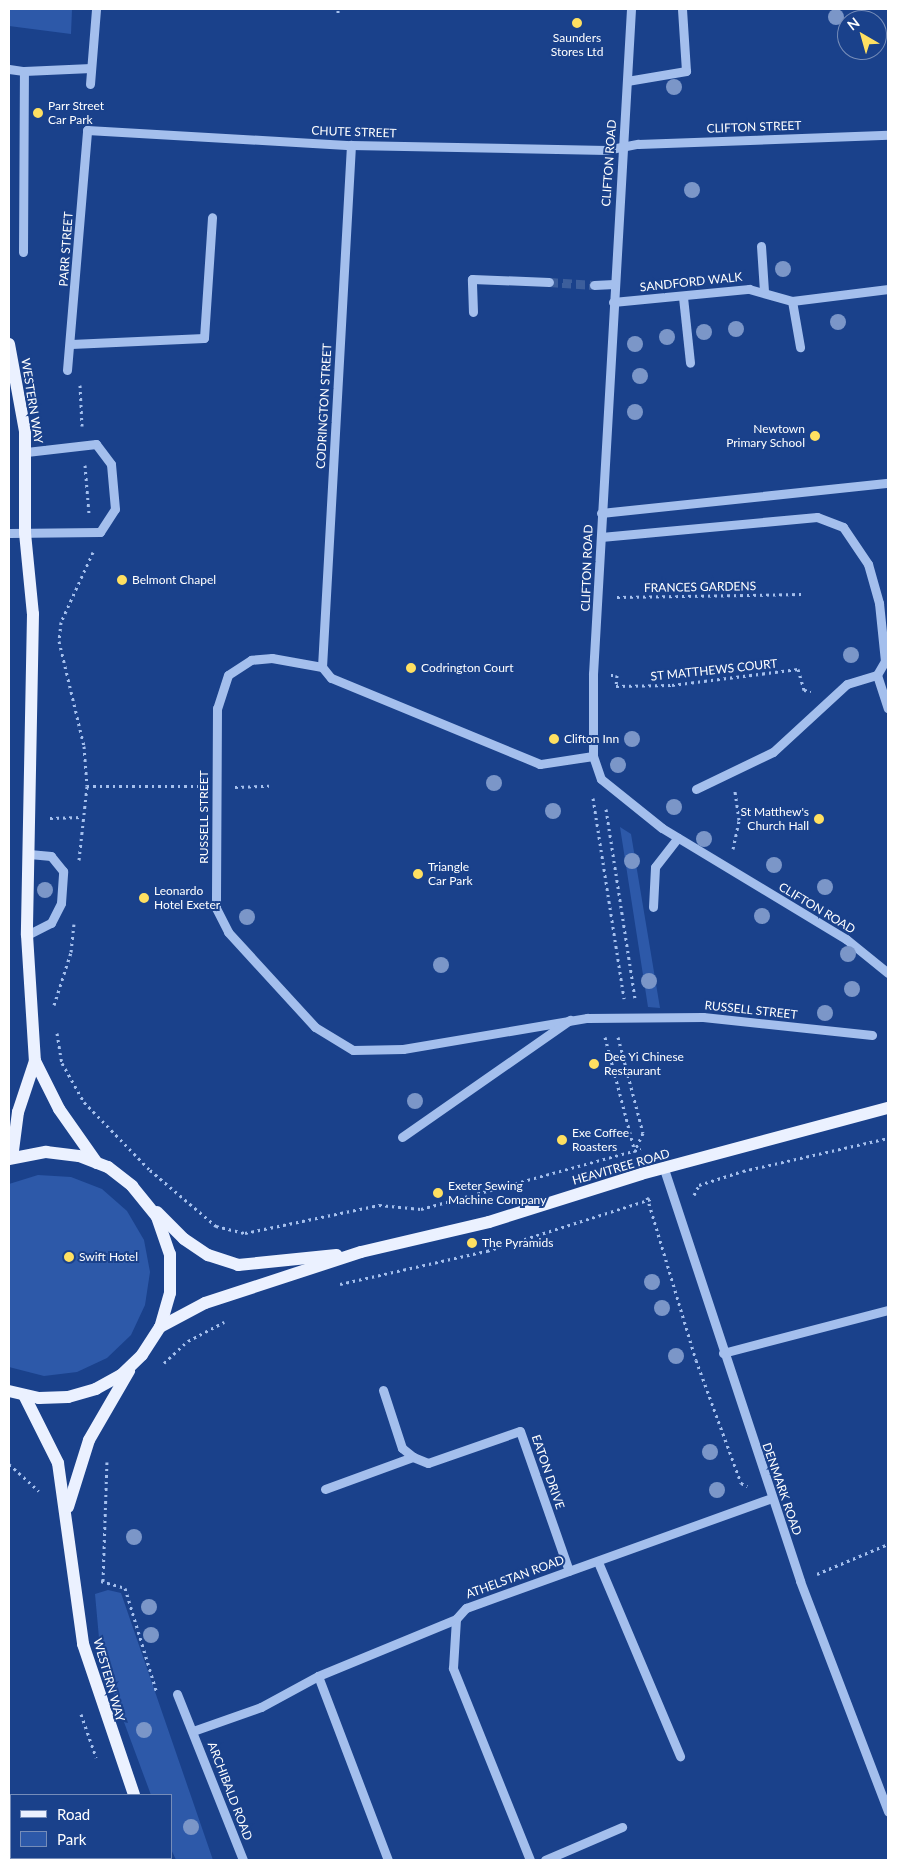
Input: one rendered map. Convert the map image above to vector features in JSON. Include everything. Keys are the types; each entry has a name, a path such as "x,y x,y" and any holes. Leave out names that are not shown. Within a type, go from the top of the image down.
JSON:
{"main road":[{"name":"WESTERN WAY","path":"9,344 26,452 26,533 33,614 26,934 35,1061 18,1112 11,1158"},
{"name":"WESTERN WAY","path":"35,1061 59,1109 97,1163"},
{"name":"HEAVITREE ROAD","path":"160,1327 205,1303 361,1252 489,1222 641,1174 888,1108"},
{"path":"11,1158 46,1152 97,1163"},
{"name":"HEAVITREE ROAD","path":"97,1163 132,1186 184,1239 208,1255 238,1265 361,1252"},
{"path":"14,1393 68,1398 96,1389 132,1364 160,1327 170,1293 170,1254 152,1206"},
{"name":"WESTERN WAY","path":"67,1509 89,1440 132,1364"},
{"name":"WESTERN WAY","path":"14,1393 51,1446 67,1509 78,1584 83,1644 134,1794"}],"street":[{"path":"90,84 96,9"},
{"name":"CLIFTON ROAD","path":"631,9 621,148 599,597 593,674 592,756 601,779 678,838 846,938 888,973"},
{"path":"627,81 686,71 682,9"},
{"path":"9,69 24,71 91,68"},
{"path":"23,252 24,71"},
{"name":"CHUTE STREET","path":"87,130 351,145 621,148"},
{"name":"PARR STREET","path":"66,370 71,344 87,130"},
{"name":"CLIFTON STREET","path":"621,148 888,135"},
{"name":"CODRINGTON STREET","path":"322,667 351,145"},
{"path":"71,344 204,338 212,218"},
{"path":"761,246 764,291"},
{"path":"473,312 472,279 549,282"},
{"path":"594,285 614,284"},
{"name":"SANDFORD WALK","path":"613,302 764,291 792,301 888,289"},
{"path":"683,297 690,363"},
{"path":"792,301 800,346"},
{"path":"9,533 91,532 107,525 115,509 111,464 105,452 96,444 84,448 26,452"},
{"path":"602,513 888,484"},
{"path":"601,537 817,517 843,527 868,564 878,603 885,661 877,675 847,684 773,752 696,789"},
{"name":"RUSSELL STREET","path":"592,756 540,764 331,678 322,667 272,658 251,660 228,675 217,708 216,908 228,932 315,1027 353,1050 404,1050 571,1019 703,1017 872,1034"},
{"path":"877,675 888,708"},
{"path":"653,907 655,866 678,838"},
{"path":"26,934 51,924 61,903 63,871 51,856 29,854"},
{"path":"402,1137 571,1019"},
{"name":"DENMARK ROAD","path":"664,1168 723,1352 800,1581 888,1812"},
{"path":"723,1352 888,1310"},
{"path":"383,1390 402,1448 413,1457"},
{"name":"EATON DRIVE","path":"325,1489 413,1457 428,1463 520,1431 569,1571"},
{"name":"ATHELSTAN ROAD","path":"318,1676 456,1618 466,1608 772,1498"},
{"path":"598,1562 680,1756"},
{"path":"456,1618 453,1668 530,1860"},
{"path":"318,1676 388,1860"},
{"name":"ARCHIBALD ROAD","path":"193,1731 261,1707 318,1676"},
{"name":"ARCHIBALD ROAD","path":"177,1694 243,1860"},
{"path":"545,1860 622,1827"}],"path":[{"path":"66,370 80,380 91,532 90,562 61,622 59,641 84,746 87,786 78,868"},
{"name":"FRANCES GARDENS","path":"599,597 802,594"},
{"name":"ST MATTHEWS COURT","path":"593,674 617,675 616,686 672,685 798,669 804,690 832,696"},
{"path":"726,868 739,820 734,772"},
{"path":"601,779 636,1004 618,1034 644,1133 634,1151"},
{"path":"601,779 593,798 625,1003 605,1035 647,1198 696,1360 741,1483 772,1498"},
{"path":"87,786 269,786"},
{"path":"53,1009 71,952 74,915"},
{"path":"56,1027 62,1063 84,1102 150,1170 216,1226 245,1233 379,1205 421,1209 644,1149"},
{"path":"330,1286 487,1251 647,1198 668,1207 693,1198 699,1185 743,1171 888,1138"},
{"path":"160,1367 188,1341 228,1320"},
{"path":"102,1581 108,1452"},
{"path":"800,1581 888,1544"},
{"path":"78,1584 102,1581 125,1588 159,1697 182,1704"}],"green space":[{"path":"9,9 72,9 71,34 9,26"},
{"path":"620,827 631,834 660,1008 648,1007"},
{"path":"38,1175 71,1177 102,1189 127,1211 144,1240 150,1272 145,1305 131,1335 107,1358 77,1372 44,1376 9,1367 9,1184"},
{"path":"108,1590 121,1593 213,1860 176,1860 172,1851 172,1794 151,1794 101,1660 95,1594"}],"tunnel":[{"path":"549,282 594,285"}],"place":[{"name":"Saunders Stores Ltd","path":"577,23"},
{"name":"Parr Street Car Park","path":"38,113"},
{"name":"Newtown Primary School","path":"815,436"},
{"name":"Belmont Chapel","path":"122,580"},
{"name":"Codrington Court","path":"411,668"},
{"name":"Clifton Inn","path":"554,739"},
{"name":"St Matthew's Church Hall","path":"819,819"},
{"name":"Triangle Car Park","path":"418,874"},
{"name":"Leonardo Hotel Exeter","path":"144,898"},
{"name":"Dee Yi Chinese Restaurant","path":"594,1064"},
{"name":"Exe Coffee Roasters","path":"562,1140"},
{"name":"Exeter Sewing Machine Company","path":"438,1193"},
{"name":"The Pyramids","path":"472,1243"},
{"name":"Swift Hotel","path":"69,1257"}]}
